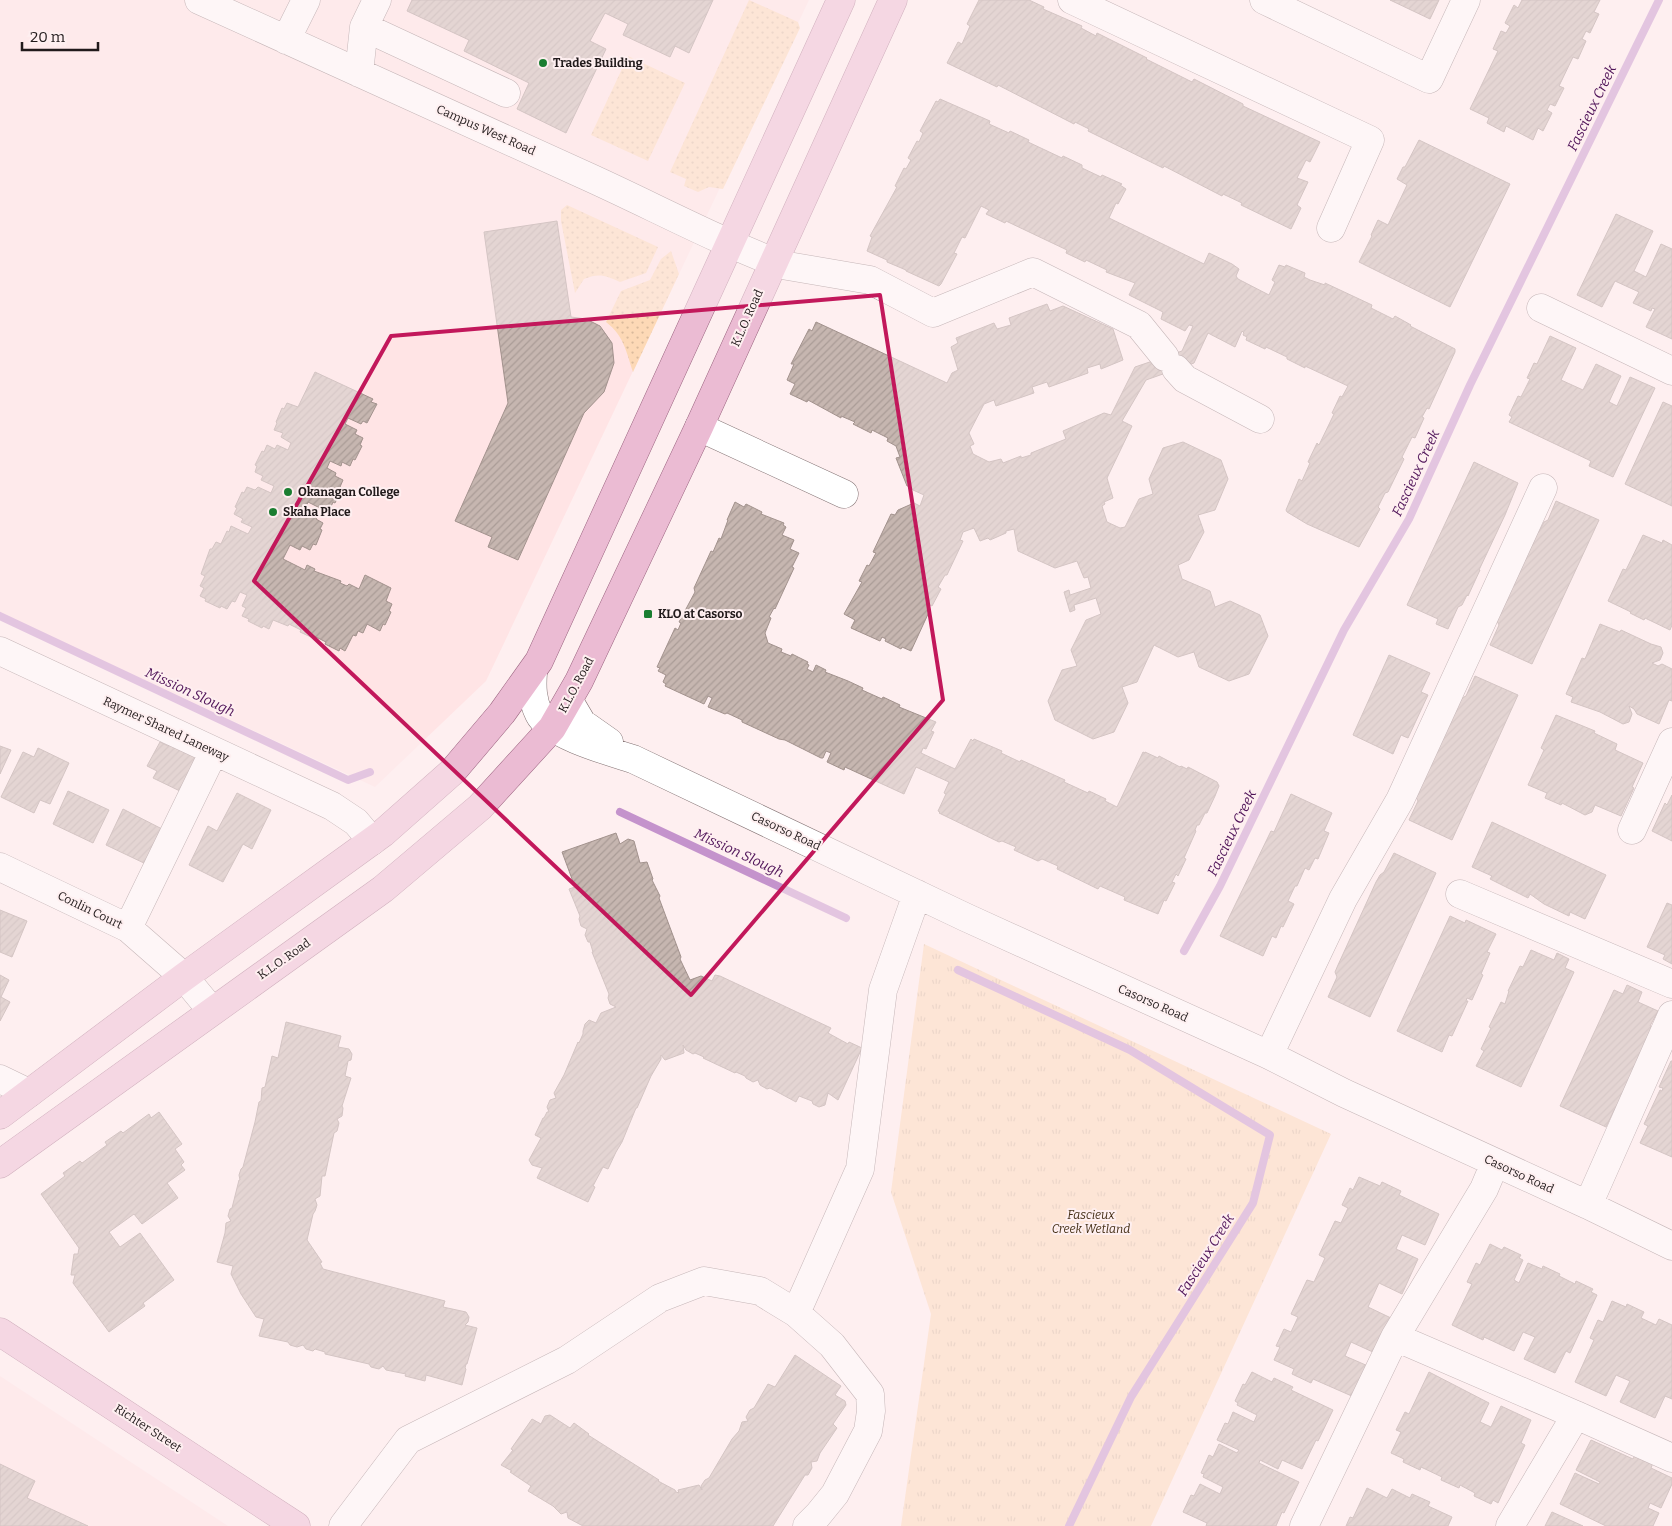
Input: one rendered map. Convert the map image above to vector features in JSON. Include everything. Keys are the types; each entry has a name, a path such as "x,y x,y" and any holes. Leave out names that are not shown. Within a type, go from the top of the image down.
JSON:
{"main road":[{"path":"0,1115 184,977 372,842 452,772 502,713 533,672 841,0"},
{"name":"K.L.O. Road","path":"0,1164 383,889 480,807 552,728 569,701 698,427 893,0"},
{"name":"Richter Street","path":"3,1331 296,1526"}],"street":[{"name":"Campus West Road","path":"199,0 729,243 782,265 870,280 933,313 1033,272 1139,325 1185,379 1260,418"},
{"path":"286,40 306,0"},
{"path":"359,73 364,27 376,0"},
{"path":"1072,0 1370,140 1331,228"},
{"path":"1264,0 1429,79 1466,0"},
{"path":"364,27 506,93"},
{"path":"1541,308 1672,371"},
{"path":"698,427 844,494"},
{"path":"1269,1055 1343,900 1400,800 1543,488"},
{"name":"Raymer Shared Laneway","path":"0,651 332,806 356,822 372,842"},
{"path":"533,672 532,694 540,715 552,728"},
{"name":"Casorso Road","path":"569,701 582,723 633,759"},
{"name":"Casorso Road","path":"552,728 598,748 633,759 917,894 1269,1055 1344,1093 1588,1205 1672,1246"},
{"path":"1632,830 1672,742"},
{"path":"128,928 214,751"},
{"name":"Conlin Court","path":"0,867 128,928 184,977 212,1011"},
{"path":"796,1313 860,1169 883,990 917,894"},
{"path":"1460,894 1672,984"},
{"path":"1588,1205 1672,1015"},
{"path":"0,1079 29,1092"},
{"path":"1304,1526 1395,1337 1484,1189 1495,1163"},
{"path":"343,1526 408,1440 567,1360 660,1298 704,1281 760,1291 796,1313 832,1345 870,1394 871,1411 868,1431 835,1494 807,1526"},
{"path":"1395,1337 1672,1458"},
{"path":"1510,1526 1576,1415"}],"highlighted area":[{"path":"880,295 943,700 691,995 254,581 391,336"}],"shaded area":[{"name":"Okanagan College","path":"0,0 809,0 486,681 375,787 0,613"},
{"path":"0,1376 228,1526 0,1526"}],"green space":[{"path":"749,0 798,22 800,28 723,189 709,187 698,192 684,186 686,179 670,172"},
{"path":"628,56 685,83 648,161 591,135"},
{"path":"567,205 658,247 646,273 620,282 602,276 589,277 584,279 575,293 561,221 561,210"},
{"path":"671,251 679,274 633,372 621,338 606,322 621,291 650,280 661,259"},
{"name":"Fascieux Creek Wetland","path":"924,944 1331,1134 1151,1526 901,1526 931,1314 891,1192"}],"building":[{"name":"Trades Building","path":"412,0 713,0 689,53 675,46 670,57 623,35 628,24 605,13 590,41 606,49 566,133 517,109 529,83 464,51 469,40 407,11"},
{"path":"979,0 1029,0 1044,7 1043,9 1082,26 1081,28 1096,36 1097,33 1192,82 1194,79 1243,104 1243,106 1320,142 1310,162 1306,160 1297,178 1308,182 1297,205 1301,208 1291,229 1241,205 1242,203 1223,194 1222,196 1164,166 1163,168 1088,131 1089,129 1075,122 1074,124 998,85 997,87 947,63 958,42 962,44 970,26 967,24"},
{"path":"1390,0 1439,0 1430,19"},
{"path":"1522,0 1600,0 1594,12 1599,14 1590,33 1586,31 1582,39 1586,41 1578,59 1573,57 1559,86 1564,88 1555,106 1550,104 1547,110 1552,113 1543,131 1538,128 1533,140 1506,126 1504,132 1487,123 1489,118 1470,109 1498,51 1493,49 1501,31 1506,33 1510,26 1505,23 1514,5 1518,8"},
{"path":"940,99 990,121 989,124 1009,133 1010,131 1062,158 1063,156 1082,165 1082,168 1101,177 1102,175 1122,184 1120,185 1126,189 1118,204 1116,203 1109,218 1204,264 1209,253 1232,264 1239,269 1236,276 1238,279 1269,295 1275,282 1272,280 1279,265 1285,267 1286,265 1305,273 1304,277 1310,280 1325,285 1325,283 1372,305 1371,308 1393,319 1395,316 1410,326 1455,349 1429,409 1427,408 1422,417 1424,418 1415,438 1412,437 1388,492 1385,493 1378,507 1380,509 1359,547 1307,524 1286,510 1299,479 1302,481 1317,443 1319,445 1334,414 1332,413 1340,396 1342,397 1348,386 1305,366 1305,368 1266,347 1265,349 1246,340 1247,337 1243,335 1242,331 1235,347 1208,333 1194,363 1146,380 1122,421 1132,426 1107,478 1113,498 1104,502 1105,504 1102,506 1107,522 1120,528 1125,527 1139,499 1153,494 1149,479 1163,448 1183,442 1221,460 1228,479 1215,510 1198,515 1204,532 1189,560 1178,565 1182,579 1210,591 1215,607 1230,601 1260,615 1268,636 1249,674 1229,681 1199,667 1194,652 1178,657 1154,645 1137,682 1122,687 1128,703 1114,732 1093,739 1055,720 1048,701 1062,670 1077,666 1071,650 1086,620 1101,614 1096,598 1074,605 1075,610 1070,612 1064,592 1069,590 1070,595 1091,588 1088,577 1084,578 1077,561 1055,568 1018,551 1014,529 1006,531 1006,533 990,540 988,538 980,541 974,528 963,532 960,540 963,541 947,575 945,575 938,587 941,589 932,606 930,605 927,611 929,612 911,651 902,647 901,649 885,641 886,639 882,637 880,641 851,628 855,620 844,614 862,582 859,581 867,565 869,566 876,553 873,552 891,514 895,515 898,510 914,503 920,506 924,495 907,486 896,458 900,457 896,446 887,441 888,438 872,430 871,433 853,424 855,422 841,416 841,418 808,400 807,402 790,394 795,384 787,380 794,364 791,364 809,329 812,331 816,322 947,383 952,373 958,370 951,347 958,343 956,338 994,323 997,329 1011,325 1009,318 1047,304 1050,311 1063,306 1113,329 1123,360 1101,369 1100,364 1087,368 1088,373 1049,387 1047,382 1032,387 1034,393 996,406 994,400 984,404 969,433 974,444 970,446 973,454 989,462 1001,459 1003,463 1021,456 1021,458 1031,455 1031,453 1066,439 1063,431 1104,413 1111,415 1135,367 1182,351 1193,326 1189,325 1185,331 1161,319 1163,312 1129,295 1135,283 1106,272 1107,270 1086,260 1085,262 1066,253 1067,250 1006,221 1005,223 986,214 989,210 981,206 965,238 962,237 954,253 957,254 939,286 867,251 872,237 870,236 897,187 895,186 904,168 906,169 911,160 908,158 923,133 920,131 936,101 938,102"},
{"path":"1419,140 1510,184 1450,307 1359,262 1378,220 1388,225 1407,185 1397,179"},
{"path":"1616,214 1653,231 1634,271 1646,277 1661,244 1672,249 1672,339 1646,327 1655,309 1652,308 1651,311 1633,303 1639,292 1615,281 1602,307 1577,295"},
{"path":"557,221 571,317 586,319 600,326 612,343 614,363 604,392 584,413 518,560 488,547 492,537 455,521 508,403 484,232"},
{"path":"1550,336 1576,348 1561,380 1583,390 1596,364 1621,376 1609,402 1617,406 1630,377 1655,388 1613,477 1589,466 1591,461 1509,422 1512,417 1509,415 1518,396 1521,397 1530,379 1527,378 1534,363 1537,364"},
{"name":"Skaha Place","path":"315,372 373,399 371,402 377,404 367,423 363,421 361,424 348,418 345,424 357,430 355,434 363,438 360,445 362,446 350,466 342,462 341,466 330,461 327,468 336,473 335,476 343,480 340,487 342,488 335,503 333,502 330,509 322,505 320,508 308,502 305,509 318,515 316,519 323,523 316,545 313,544 310,550 302,546 300,550 290,545 283,559 305,570 307,565 315,569 314,571 341,581 340,583 347,586 349,584 359,589 365,575 391,588 386,601 392,604 389,611 391,612 385,625 383,624 380,631 367,624 363,633 358,631 356,636 353,635 345,651 340,648 339,651 314,636 313,638 300,632 301,630 289,624 288,626 273,620 269,629 263,626 262,628 248,621 249,619 242,616 246,608 242,606 247,595 240,592 235,602 232,601 227,609 205,601 206,599 200,596 204,588 200,586 205,576 201,574 210,549 212,549 216,542 221,544 231,526 248,534 252,527 241,522 243,519 234,514 242,492 244,493 247,487 255,490 258,487 271,493 274,486 261,480 263,476 255,472 257,466 255,465 267,445 275,449 277,445 288,450 291,443 281,437 283,433 274,430 276,422 282,408 284,409 287,403 298,407"},
{"path":"1663,402 1672,406 1672,506 1625,484"},
{"path":"1474,462 1518,483 1468,596 1462,605 1458,607 1448,629 1436,624 1438,619 1407,605"},
{"path":"1556,501 1599,520 1532,664 1490,645 1499,625 1497,621 1537,531 1539,532 1544,522 1548,520"},
{"path":"735,502 744,507 746,504 762,512 761,514 784,523 783,525 786,527 782,535 794,540 790,549 799,553 775,609 769,617 771,618 765,633 768,643 782,649 781,652 791,656 792,654 808,662 807,669 813,672 816,665 826,670 825,672 863,688 862,690 882,699 883,697 900,705 899,707 936,722 931,731 934,732 926,749 923,748 921,753 955,769 971,739 973,741 974,739 1002,751 1001,753 1020,762 1021,760 1065,780 1064,782 1088,793 1089,791 1106,799 1105,801 1117,807 1143,752 1158,758 1159,756 1180,767 1187,769 1188,767 1217,782 1219,786 1215,796 1207,813 1205,813 1199,825 1197,825 1184,858 1186,859 1178,876 1176,874 1172,882 1175,883 1158,914 1124,900 1125,897 1100,886 1098,889 1057,869 1058,866 1042,859 1038,861 1014,850 1016,847 1002,841 999,842 939,813 938,811 949,782 916,767 904,794 845,767 844,770 827,762 831,753 826,751 823,758 821,758 742,722 742,720 727,713 725,714 708,707 712,698 708,696 704,704 665,686 666,684 663,682 666,675 658,671 660,668 657,667 675,628 678,630 681,623 679,622 695,592 694,588 711,551 713,552 719,538 721,539"},
{"path":"1643,535 1662,543 1663,540 1672,545 1672,625 1670,630 1645,618 1644,620 1608,601 1623,569 1626,570"},
{"path":"1600,624 1620,632 1621,630 1661,647 1663,653 1660,660 1652,663 1658,666 1662,664 1672,669 1672,701 1669,700 1659,724 1637,714 1629,706 1632,714 1629,722 1623,724 1600,712 1571,702 1573,697 1566,694 1582,658 1585,659"},
{"path":"1389,655 1430,673 1421,692 1428,695 1408,738 1401,735 1393,754 1353,735"},
{"path":"1475,676 1518,695 1452,840 1409,820 1418,801 1416,797 1460,699 1466,696"},
{"path":"1556,715 1595,731 1594,733 1617,744 1615,750 1643,763 1621,816 1595,805 1592,812 1585,815 1562,803 1561,805 1545,798 1547,793 1528,785 1544,750 1541,748"},
{"path":"160,742 168,746 170,744 199,759 182,792 153,778 157,771 147,766"},
{"path":"0,746 11,750 0,774"},
{"path":"38,748 69,763 50,804 40,800 34,813 1,797 23,752 34,757"},
{"path":"68,791 109,810 93,843 53,824"},
{"path":"237,793 271,810 252,849 243,844 223,882 189,865 208,826 217,831"},
{"path":"1291,794 1332,813 1324,831 1329,833 1318,859 1315,858 1309,870 1305,868 1297,886 1295,886 1288,901 1294,904 1276,938 1272,936 1263,956 1220,936 1271,831 1274,832"},
{"path":"1672,795 1672,841 1652,831 1665,803 1667,805"},
{"path":"123,809 164,830 146,864 106,845"},
{"path":"1492,822 1606,875 1585,919 1570,912 1569,916 1544,904 1530,894 1528,898 1490,879 1492,876 1472,867"},
{"path":"616,833 620,844 628,839 634,841 640,863 647,862 681,957 680,959 690,980 701,976 712,981 715,975 720,976 831,1028 828,1033 848,1044 849,1042 862,1048 838,1100 828,1093 825,1105 819,1107 813,1104 812,1101 799,1096 796,1102 770,1088 767,1089 760,1085 758,1080 753,1082 745,1076 695,1053 693,1054 686,1050 683,1045 684,1053 665,1060 661,1055 661,1059 651,1076 622,1142 608,1169 603,1167 593,1186 595,1187 588,1202 537,1178 542,1168 532,1165 529,1160 541,1138 535,1135 543,1118 549,1112 547,1107 550,1100 556,1098 554,1093 579,1043 585,1024 589,1020 596,1023 601,1013 616,1007 610,1004 609,994 592,952 590,942 588,942 585,935 587,929 581,926 580,916 569,889 575,887 562,852"},
{"path":"1394,853 1436,873 1370,1017 1328,997 1337,977 1335,972 1376,882 1384,872"},
{"path":"1667,903 1672,905 1672,964 1663,959 1665,955 1647,947"},
{"path":"0,910 27,921 12,957 0,952"},
{"path":"1450,916 1465,923 1466,920 1496,934 1487,952 1490,953 1472,1000 1467,998 1466,1001 1468,1001 1452,1036 1449,1035 1442,1052 1397,1031"},
{"path":"1531,950 1554,960 1557,953 1569,959 1565,968 1574,972 1521,1087 1476,1066 1484,1051 1481,1049 1491,1028 1489,1027 1501,1002 1505,1004 1508,991 1520,966 1523,967"},
{"path":"0,975 9,980 1,997 10,1002 0,1021"},
{"path":"1627,985 1642,992 1638,1002 1658,1011 1650,1026 1653,1027 1606,1127 1560,1106 1614,990 1623,994"},
{"path":"286,1022 341,1036 338,1047 349,1049 352,1054 351,1060 348,1061 345,1076 351,1078 342,1106 342,1116 337,1119 339,1123 337,1131 334,1133 325,1176 322,1176 320,1196 315,1199 317,1205 307,1240 322,1262 320,1263 323,1269 445,1301 443,1307 466,1312 469,1317 465,1325 477,1328 462,1385 426,1375 425,1381 405,1376 406,1374 386,1370 383,1366 379,1369 371,1367 369,1364 325,1354 325,1352 315,1349 313,1351 306,1349 303,1345 297,1347 290,1345 288,1342 259,1336 264,1319 256,1317 241,1294 231,1274 233,1266 217,1262 226,1223 231,1221 228,1216 240,1180 239,1175 243,1167 259,1102 261,1101 262,1088 265,1087 272,1056 278,1058"},
{"path":"1671,1061 1672,1157 1640,1143 1648,1126 1644,1124 1660,1090 1662,1091 1663,1088 1659,1087"},
{"path":"159,1112 182,1144 175,1149 184,1162 181,1165 185,1170 167,1183 178,1198 142,1224 134,1214 109,1232 120,1247 140,1233 174,1280 143,1303 145,1306 109,1332 73,1283 75,1275 71,1275 74,1254 78,1254 79,1248 41,1194 65,1176 63,1173 80,1161 82,1163 107,1145 105,1142 121,1131 123,1133 149,1114 151,1118"},
{"path":"1359,1177 1380,1186 1382,1182 1401,1191 1399,1195 1439,1214 1425,1245 1402,1235 1396,1249 1418,1259 1402,1294 1379,1283 1368,1307 1391,1318 1375,1353 1351,1342 1345,1356 1368,1366 1354,1397 1313,1379 1311,1383 1292,1374 1294,1369 1274,1360 1280,1347 1276,1346 1284,1329 1291,1332 1298,1317 1291,1314 1307,1280 1314,1282 1325,1258 1319,1255 1335,1221 1341,1223 1348,1208 1342,1205 1350,1188 1353,1190"},
{"path":"1490,1244 1502,1250 1504,1247 1521,1255 1519,1258 1523,1260 1514,1280 1519,1283 1528,1263 1542,1269 1543,1266 1575,1284 1576,1281 1593,1289 1591,1292 1597,1295 1570,1353 1566,1351 1555,1373 1524,1359 1535,1337 1523,1332 1514,1351 1484,1337 1483,1340 1452,1325 1472,1284 1467,1282 1476,1263 1480,1265"},
{"path":"1612,1301 1626,1307 1627,1304 1644,1312 1641,1318 1656,1325 1659,1319 1672,1325 1672,1399 1665,1396 1655,1418 1620,1402 1630,1381 1616,1375 1606,1396 1575,1382 1594,1340 1590,1338 1598,1320 1603,1322"},
{"path":"795,1355 841,1386 835,1395 845,1401 846,1405 833,1424 837,1428 820,1453 817,1461 811,1462 812,1468 808,1475 805,1475 773,1526 583,1526 568,1518 567,1512 561,1514 553,1506 528,1491 531,1486 501,1465 513,1450 511,1449 532,1419 541,1424 545,1416 550,1415 570,1428 574,1423 588,1435 676,1492 679,1493 678,1490 699,1485 702,1490 701,1486 709,1478 732,1439 739,1431 742,1422 748,1421 746,1417 750,1410 754,1408 768,1384 775,1387"},
{"path":"1252,1372 1272,1382 1274,1378 1293,1387 1291,1390 1333,1410 1302,1469 1282,1460 1278,1469 1260,1460 1259,1463 1299,1482 1276,1526 1206,1526 1207,1523 1183,1512 1191,1495 1194,1496 1200,1484 1220,1494 1223,1487 1203,1477 1204,1474 1201,1473 1209,1455 1213,1457 1219,1444 1237,1453 1239,1450 1217,1440 1225,1423 1228,1424 1233,1412 1254,1422 1257,1415 1237,1405 1238,1403 1235,1401 1243,1384 1245,1385"},
{"path":"1429,1372 1489,1403 1480,1422 1491,1427 1501,1406 1531,1420 1521,1443 1525,1445 1498,1503 1493,1500 1491,1504 1474,1496 1475,1493 1460,1485 1459,1488 1441,1480 1442,1477 1421,1467 1420,1470 1403,1462 1404,1459 1391,1453 1401,1432 1396,1430 1405,1412 1409,1414"},
{"path":"1591,1440 1633,1459 1635,1455 1653,1463 1651,1468 1672,1478 1672,1484 1661,1508 1650,1503 1648,1508 1659,1513 1653,1526 1606,1526 1560,1504 1575,1473 1599,1484 1600,1482 1576,1470"},
{"path":"0,1464 35,1481 27,1498 88,1526 0,1526"},
{"path":"1367,1488 1387,1498 1392,1489 1410,1498 1412,1494 1430,1502 1428,1506 1452,1517 1448,1526 1346,1526 1350,1517 1353,1518"},
{"path":"1552,1512 1583,1526 1545,1526"}],"waterway":[{"name":"Fascieux Creek","path":"1184,951 1220,886 1344,630 1409,519 1470,385 1659,0"},
{"name":"Mission Slough","path":"0,616 348,780 370,772"},
{"name":"Mission Slough","path":"620,812 846,918"},
{"name":"Fascieux Creek","path":"958,970 1130,1050 1270,1135 1253,1203 1131,1397 1069,1526"}],"place":[{"name":"Trades Building","path":"543,63"},
{"name":"Okanagan College","path":"288,492"},
{"name":"Skaha Place","path":"273,512"},
{"name":"KLO at Casorso","path":"648,614"}]}
